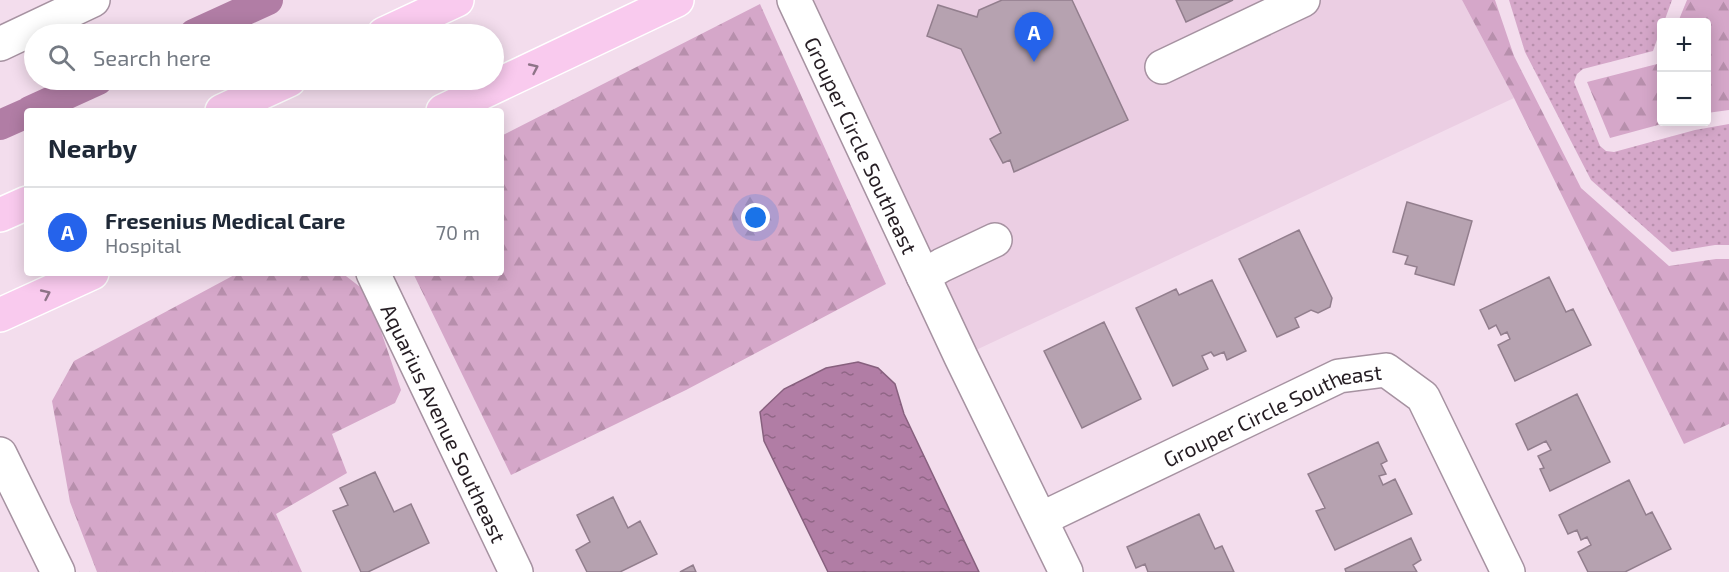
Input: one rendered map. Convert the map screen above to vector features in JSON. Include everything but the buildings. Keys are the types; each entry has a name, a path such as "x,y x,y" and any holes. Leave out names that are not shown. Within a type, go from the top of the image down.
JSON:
{"main road":[{"path":"405,24 457,0"},
{"path":"504,82 677,0"},
{"path":"228,108 267,90"},
{"path":"449,108 487,90"},
{"path":"0,215 24,204"},
{"path":"0,315 85,276"}],"street":[{"path":"42,24 93,0"},
{"name":"Grouper Circle Southeast","path":"794,0 966,367 1066,572"},
{"path":"1162,67 1303,0"},
{"path":"0,44 24,33"},
{"path":"923,276 995,240"},
{"name":"Aquarius Avenue Southeast","path":"375,276 516,572"},
{"name":"Grouper Circle Southeast","path":"1041,519 1339,376 1386,370 1423,397 1509,572"},
{"path":"0,454 58,572"}],"shaded area":[{"path":"812,0 1462,0 1514,98 976,350 922,234 906,216"}],"green space":[{"path":"1462,0 1495,0 1514,56 1581,188 1669,266 1729,259 1729,424 1684,444 1514,98"},
{"path":"1509,0 1672,0 1665,18 1657,18 1657,40 1653,51 1583,69 1577,74 1574,82 1600,146 1606,151 1614,152 1695,130 1729,124 1729,245 1672,252 1591,180 1525,52"},
{"path":"1687,0 1729,0 1729,110 1711,112 1711,18 1680,18"},
{"path":"760,4 886,284 686,390 511,475 414,276 504,276 504,134"},
{"path":"1657,64 1657,125 1610,138 1587,82"},
{"path":"232,276 346,276 368,293 401,390 395,403 332,434 347,473 276,514 302,572 97,572 70,502 52,401 74,361"}],"water":[{"path":"858,362 878,368 895,384 904,414 979,572 828,572 764,441 760,412 784,389 826,368"}],"waterway":[{"path":"216,24 268,0"},
{"path":"37,108 76,90"},
{"path":"0,125 24,114"}],"place":[{"name":"Fresenius Medical Care","path":"1034,62"}]}
